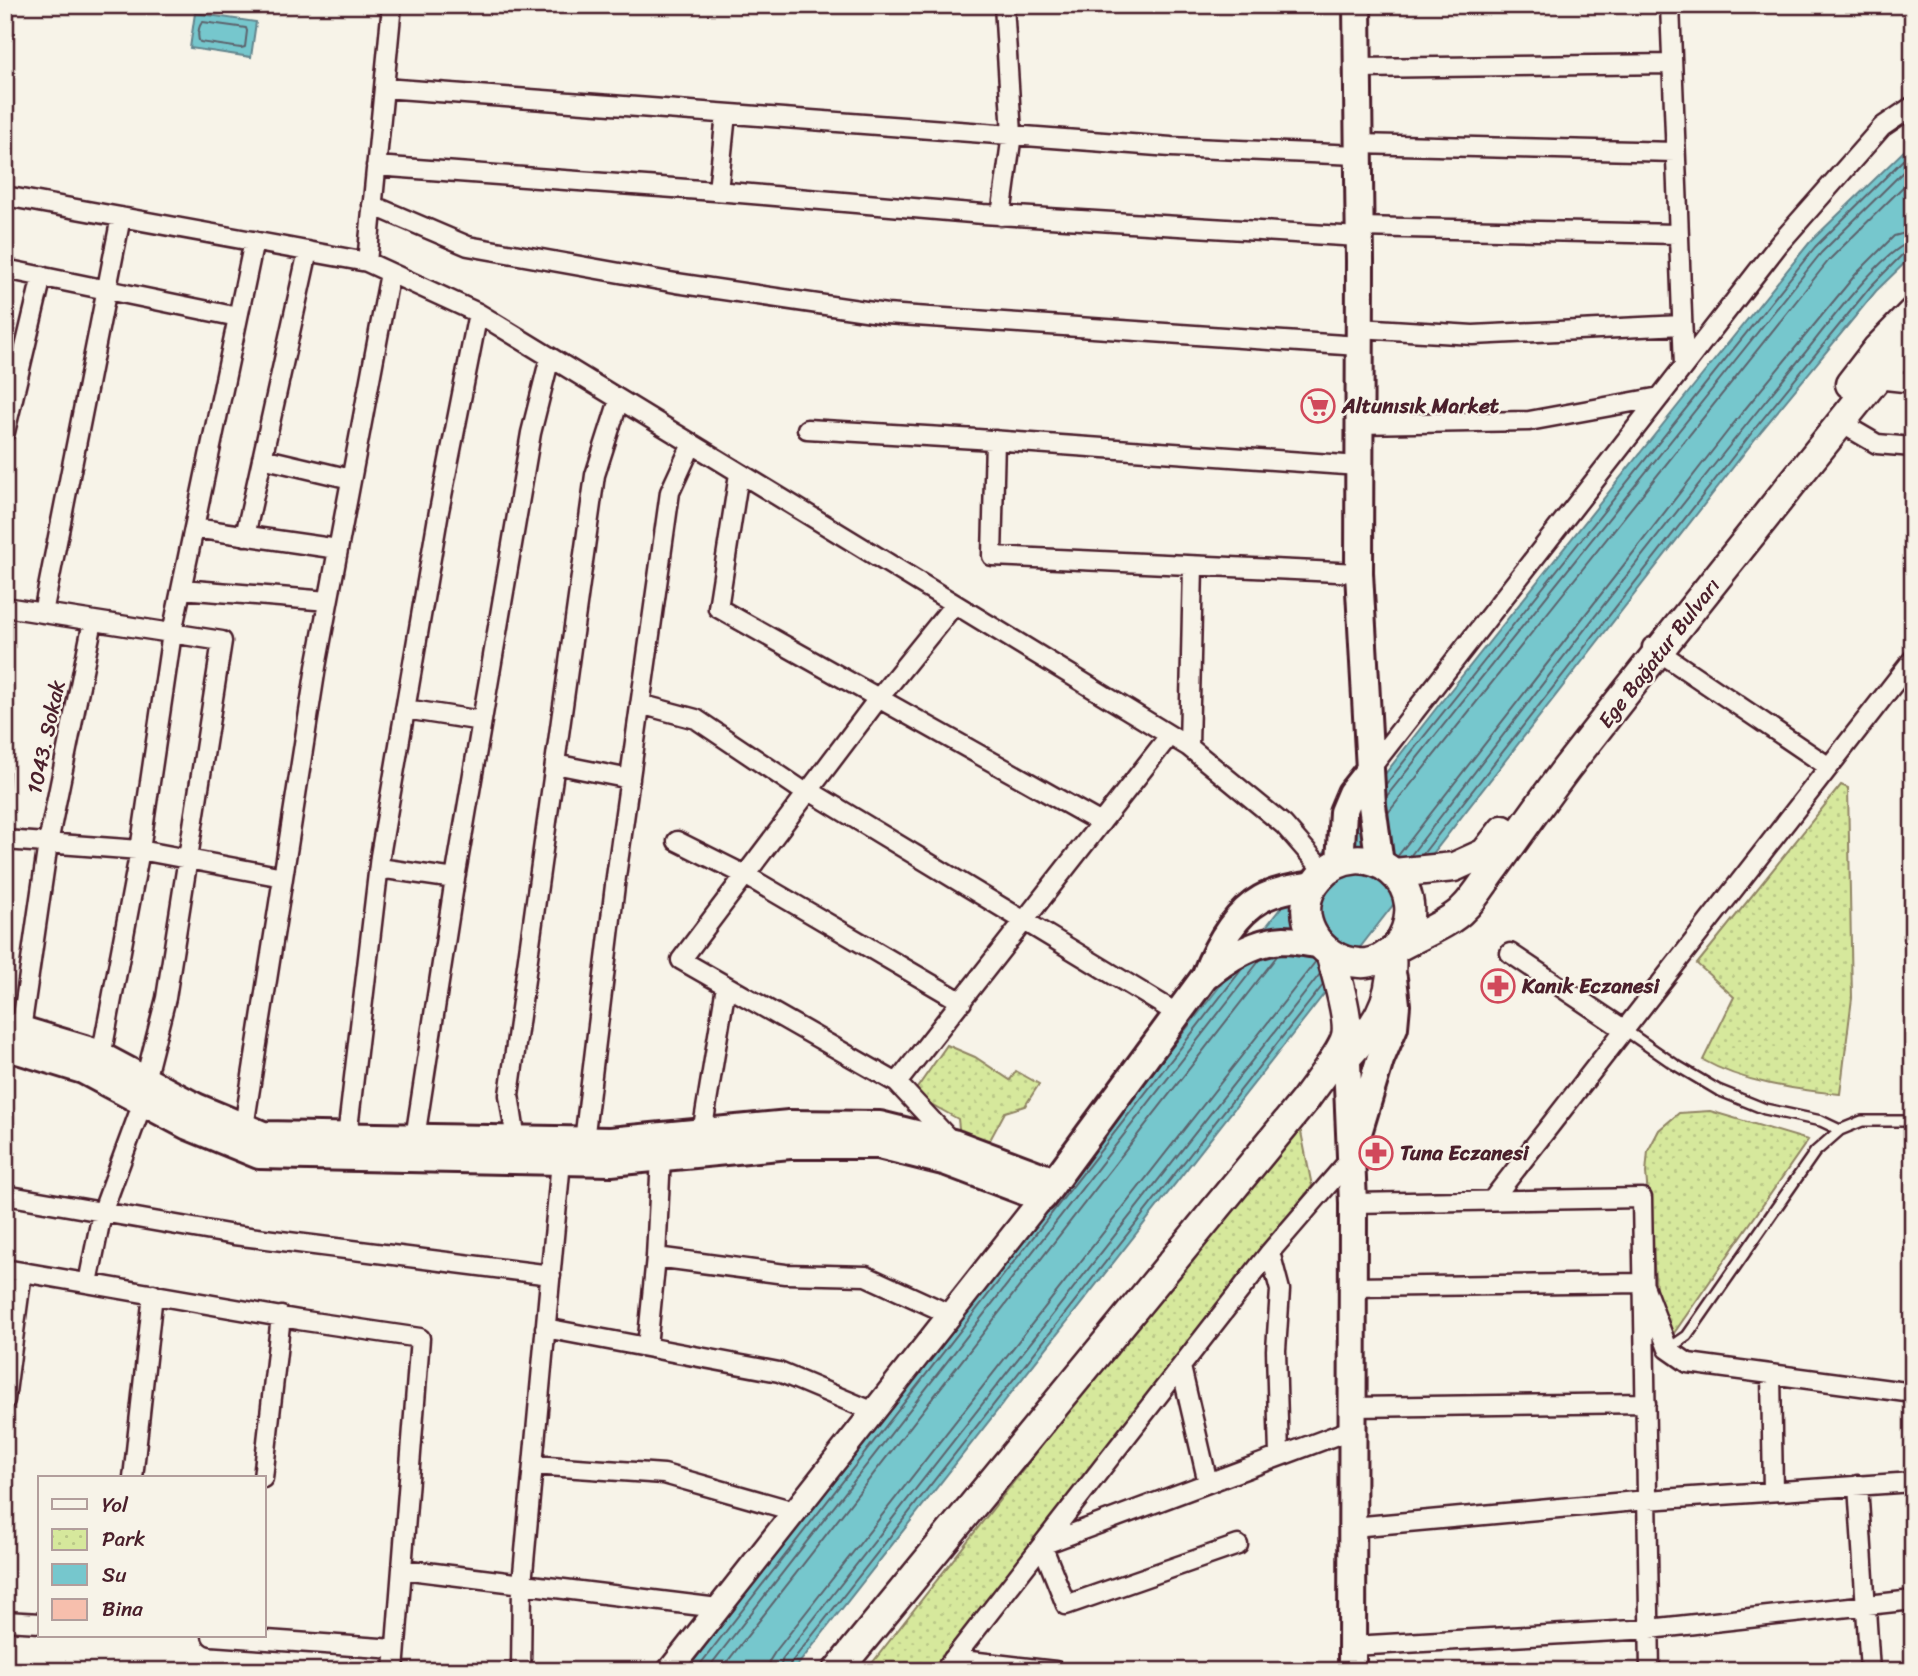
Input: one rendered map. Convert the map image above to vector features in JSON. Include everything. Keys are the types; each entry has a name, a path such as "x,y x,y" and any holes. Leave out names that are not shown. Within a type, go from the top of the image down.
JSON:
{"main road":[{"path":"837,1671 1305,1100 1332,1061 1347,1046 1368,1032 1383,1008 1393,959 1410,919 1407,895 1387,869 1372,805 1359,573 1357,5"},
{"name":"Ege Bağatur Bulvarı","path":"1393,959 1462,911 1877,349 1913,312"},
{"name":"Ege Bağatur Bulvarı","path":"1387,869 1454,867 1485,853 1876,379 1913,342"},
{"path":"1352,1658 1353,1203 1347,1046 1342,998 1324,950 1309,929 1306,912 1309,894 1326,873 1351,793 1370,769"},
{"path":"1048,1190 1204,978 1215,950 1235,922 1261,899 1326,873 1348,860 1364,860 1387,869"},
{"path":"1204,978 1221,964 1261,943 1285,940 1324,950 1348,963 1365,964 1381,959 1393,959"},
{"path":"1351,1158 1380,1060 1394,1027 1396,1005 1393,959"},
{"path":"11,1034 90,1051 102,1057 188,1126 259,1155 611,1162 790,1145 878,1145 1048,1190"},
{"path":"11,1034 83,1070 196,1107 263,1135 610,1141 789,1124 880,1125 953,1143 1048,1190"},
{"path":"1305,1100 1329,1100 1344,1112 1350,1124"}],"street":[{"path":"367,262 392,5"},
{"path":"1001,216 1012,134 1004,5"},
{"path":"1670,5 1684,366"},
{"path":"1359,68 1672,64"},
{"path":"384,88 1171,147 1675,152"},
{"path":"1370,769 1779,244 1882,127 1913,106"},
{"path":"718,191 726,114"},
{"path":"376,166 718,191 1001,216 1359,232 1678,233"},
{"path":"5,196 367,262 478,313 1189,747 1284,825 1326,873"},
{"path":"372,205 468,246 676,283 886,314 1359,337 1682,326"},
{"path":"43,613 121,217"},
{"path":"102,1057 140,850 172,633 254,241"},
{"path":"245,536 308,251"},
{"path":"5,269 238,317"},
{"path":"244,1127 316,667 390,273"},
{"path":"5,432 42,276"},
{"path":"347,1137 379,868 439,511 478,313"},
{"path":"415,1138 455,879 531,433 550,357"},
{"path":"1876,379 1913,383"},
{"path":"1358,424 1529,421 1660,397"},
{"path":"516,1140 509,1095 594,475 619,400"},
{"path":"1841,423 1877,444 1913,447"},
{"path":"807,429 1359,466"},
{"path":"995,440 992,556 1359,573"},
{"path":"584,1141 615,877 670,492 692,444"},
{"path":"262,458 351,479"},
{"path":"739,474 718,608 1101,824"},
{"path":"194,528 338,549"},
{"path":"1189,747 1193,566"},
{"path":"182,589 328,601"},
{"path":"953,1143 897,1083 681,960 878,699 954,605"},
{"path":"5,607 222,641 166,998 144,1091 102,1213 88,1283"},
{"name":"1043. Sokak","path":"11,1034 93,621"},
{"path":"1654,648 1829,767"},
{"path":"1492,1200 1913,659"},
{"path":"640,704 696,719 807,792 1178,1014"},
{"path":"405,709 482,722"},
{"path":"897,1083 1169,736"},
{"path":"555,764 630,779"},
{"path":"5,840 140,850 283,877"},
{"path":"677,841 745,875 962,1002"},
{"path":"379,868 455,879"},
{"path":"1510,953 1625,1030"},
{"path":"702,1133 726,986"},
{"path":"647,1347 656,1257 661,1157"},
{"path":"949,1665 1270,1252 1351,1158"},
{"path":"521,1671 522,1584 561,1161"},
{"path":"669,1671 1048,1190"},
{"path":"5,1195 233,1235 551,1275"},
{"path":"1353,1203 1642,1198 1650,1671"},
{"path":"1270,1252 1280,1290 1276,1350 1279,1457"},
{"path":"656,1257 785,1274 866,1276 949,1314"},
{"path":"5,1400 14,1270 419,1338 394,1671"},
{"path":"1643,1283 1668,1349 1688,1363 1913,1393"},
{"path":"1353,1287 1643,1283"},
{"path":"133,1476 153,1294"},
{"path":"263,1476 281,1316"},
{"path":"545,1328 779,1372 872,1411"},
{"path":"1181,1367 1208,1483"},
{"path":"1771,1374 1773,1491"},
{"path":"1042,1545 1279,1457 1353,1418 1646,1403"},
{"path":"533,1465 664,1474 794,1511"},
{"path":"1353,1527 1647,1500 1913,1482"},
{"path":"1858,1485 1870,1671"},
{"path":"1042,1545 1066,1605 1238,1545"},
{"path":"401,1569 718,1608"},
{"path":"1352,1658 1913,1600"},
{"path":"5,1621 38,1623"},
{"path":"258,1638 396,1649"},
{"path":"949,1665 1055,1671"}],"lane":[{"path":"1625,1030 1718,1090 1765,1109 1821,1121 1840,1130"},
{"path":"1668,1349 1687,1336 1815,1152 1840,1130 1862,1121 1913,1121"}],"green space":[{"path":"1841,785 1848,788 1852,998 1840,1094 1752,1080 1703,1060 1734,997 1697,964"},
{"path":"947,1045 975,1057 1010,1080 1016,1071 1039,1084 1025,1106 1005,1112 990,1140 960,1137 958,1119 913,1094"},
{"path":"1710,1111 1808,1140 1672,1336 1660,1335 1646,1173 1648,1151 1659,1130 1679,1113"},
{"path":"1296,1132 1301,1132 1312,1186 934,1671 866,1671 1152,1305"}],"water":[{"path":"195,13 256,22 251,57 190,48"},
{"path":"1913,142 1913,255 1876,291 1762,430 793,1671 686,1671 1438,706 1696,383 1810,242"}],"building":[{"path":"5,772 9,772 6,829 5,829"}],"place":[{"name":"Altunısık Market","path":"1318,406"},
{"name":"Kanık Eczanesi","path":"1498,986"},
{"name":"Tuna Eczanesi","path":"1376,1153"}]}
